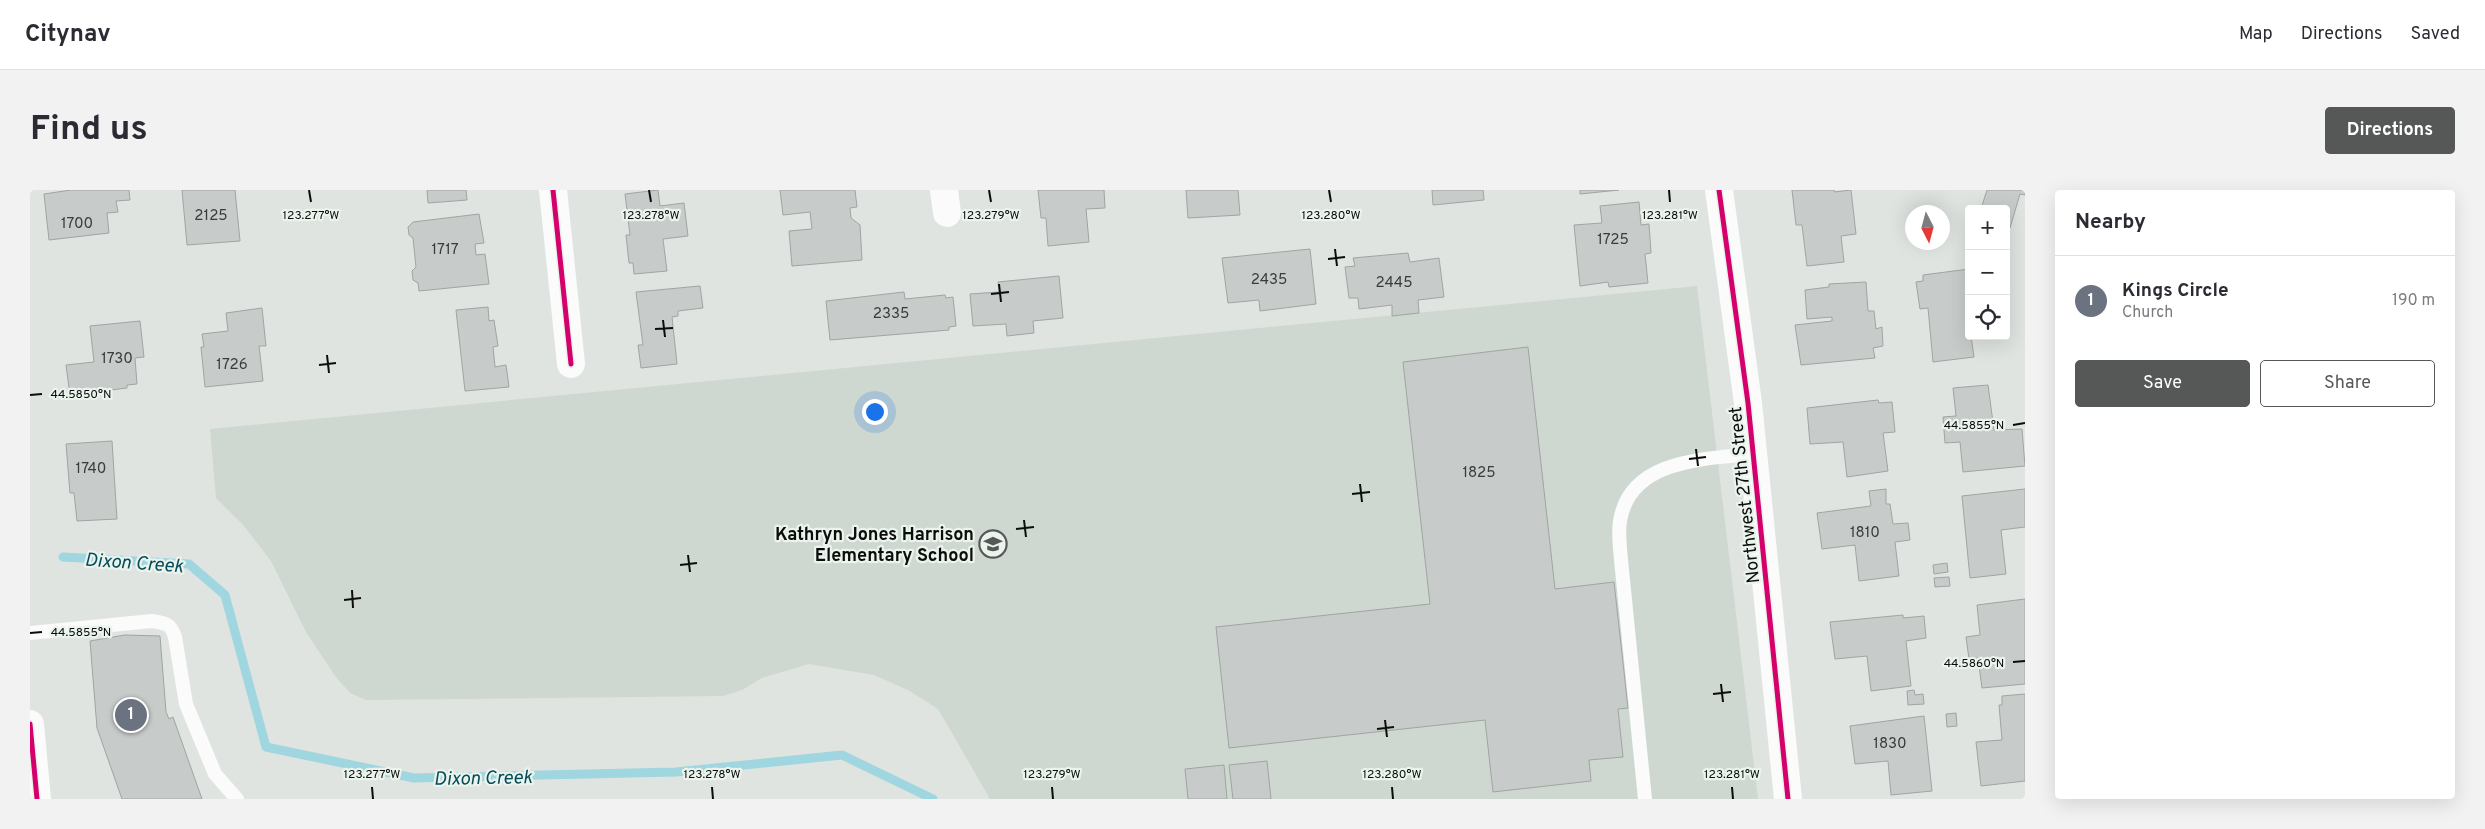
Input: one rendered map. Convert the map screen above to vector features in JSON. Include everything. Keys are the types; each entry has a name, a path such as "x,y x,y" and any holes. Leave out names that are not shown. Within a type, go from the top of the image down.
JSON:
{"street":[{"path":"553,190 572,364"},
{"name":"Northwest 27th Street","path":"1719,190 1753,454 1788,799"},
{"path":"30,724 37,799"}],"lane":[{"path":"1645,799 1621,560 1620,522 1624,505 1647,478 1667,467 1689,460 1753,454"},
{"path":"30,633 152,621 165,622 172,627 190,713 215,774 237,799"}],"shaded area":[{"name":"Kathryn Jones Harrison Elementary School","path":"1697,286 1758,799 990,799 938,709 908,690 874,675 809,664 762,678 742,690 723,696 366,700 350,693 335,676 306,632 271,561 244,526 216,498 210,429"}],"building":[{"path":"71,190 129,190 130,200 116,201 118,212 107,213 109,233 49,240 44,194"},
{"path":"182,190 235,190 240,241 187,245"},
{"path":"427,190 466,190 467,200 428,203"},
{"path":"658,190 660,206 684,203 688,236 663,239 667,271 634,274 633,263 629,263 626,235 630,235 625,194"},
{"path":"780,190 855,190 857,207 850,208 851,218 860,225 862,260 792,266 789,231 812,229 810,212 783,215"},
{"path":"1038,190 1104,190 1105,208 1086,209 1089,242 1048,246 1046,218 1041,218"},
{"path":"1186,190 1238,190 1240,215 1188,218"},
{"path":"1432,190 1483,190 1484,200 1433,205"},
{"path":"1580,190 1619,190 1580,194"},
{"path":"1792,190 1834,190 1834,192 1851,190 1856,234 1841,236 1844,262 1807,266 1802,225 1796,225"},
{"path":"1987,190 2025,190 2025,195 2020,194 2010,228 2010,205 1982,205"},
{"path":"1639,202 1641,225 1649,224 1651,253 1645,254 1648,283 1609,287 1608,282 1580,286 1574,225 1602,223 1600,206"},
{"path":"479,214 484,243 475,244 476,255 485,254 489,284 419,291 418,283 413,280 412,271 416,267 413,238 409,235 408,227 413,222"},
{"path":"1310,249 1316,304 1260,311 1259,300 1228,303 1222,258"},
{"path":"1408,253 1410,262 1439,258 1444,297 1418,300 1419,313 1392,316 1392,305 1359,309 1358,298 1349,298 1345,267 1355,266 1353,258"},
{"path":"1965,270 1965,340 1972,340 1974,357 1933,362 1928,308 1920,309 1916,282 1923,281 1923,275"},
{"path":"1059,276 1063,318 1033,321 1034,333 1007,336 1006,324 973,326 970,294 999,292 998,282"},
{"path":"1866,282 1868,311 1874,311 1876,329 1882,327 1883,346 1873,348 1875,358 1801,365 1795,325 1832,321 1832,317 1807,319 1805,290 1829,287 1829,284"},
{"path":"700,286 703,308 678,311 678,316 672,317 677,364 641,368 638,345 643,345 636,292"},
{"path":"904,292 905,299 945,295 946,298 953,297 956,326 949,327 949,330 830,340 826,301"},
{"path":"488,307 489,321 494,320 498,346 493,347 495,367 506,365 509,387 465,391 456,310"},
{"path":"262,308 266,346 259,346 263,381 205,387 201,347 204,347 202,334 228,331 226,313"},
{"path":"140,321 144,357 135,358 137,384 127,385 127,388 70,395 66,365 94,362 90,326"},
{"path":"1528,347 1555,589 1614,582 1628,708 1618,709 1623,757 1589,760 1591,781 1493,792 1485,720 1229,748 1216,627 1430,604 1403,362"},
{"path":"1988,385 1994,430 2022,429 2025,466 1963,472 1960,442 1945,443 1943,417 1956,416 1953,388"},
{"path":"1878,400 1879,403 1892,402 1895,432 1883,433 1888,471 1847,477 1843,442 1810,444 1807,408"},
{"path":"112,441 117,519 77,521 74,493 70,493 66,444"},
{"path":"1886,489 1886,504 1890,504 1893,524 1908,523 1910,540 1895,542 1899,576 1859,581 1855,545 1822,549 1817,513 1871,506 1869,491"},
{"path":"2025,489 2025,527 2001,530 2006,574 1970,578 1962,496"},
{"path":"1947,563 1948,572 1934,574 1933,565"},
{"path":"1949,577 1950,586 1935,587 1934,578"},
{"path":"2025,599 2025,684 1982,688 1978,658 1969,659 1966,637 1980,635 1977,605"},
{"path":"1903,615 1903,618 1924,616 1926,638 1906,641 1911,686 1871,691 1867,656 1835,659 1830,622"},
{"path":"125,635 160,636 166,712 169,719 173,717 202,799 122,799 97,728 90,641"},
{"path":"1914,690 1915,695 1923,694 1924,704 1908,705 1907,691"},
{"path":"2025,694 2025,781 1981,786 1976,742 2002,740 1999,705 2002,705 2002,696"},
{"path":"1956,713 1957,726 1947,727 1946,714"},
{"path":"1924,716 1932,791 1891,795 1888,761 1855,764 1850,726"},
{"path":"1267,761 1271,799 1233,799 1229,765"},
{"path":"1224,765 1227,799 1188,799 1185,769"}],"waterway":[{"name":"Dixon Creek","path":"63,557 189,564 225,595 266,747 414,778 676,772 842,755 933,799"}],"cycle path":[{"path":"553,190 571,364"},
{"path":"1719,190 1748,403 1788,799"},
{"path":"30,724 37,799"}],"place":[{"name":"Kathryn Jones Harrison Elementary School","path":"993,544"},
{"name":"Kings Circle","path":"131,715"}]}
